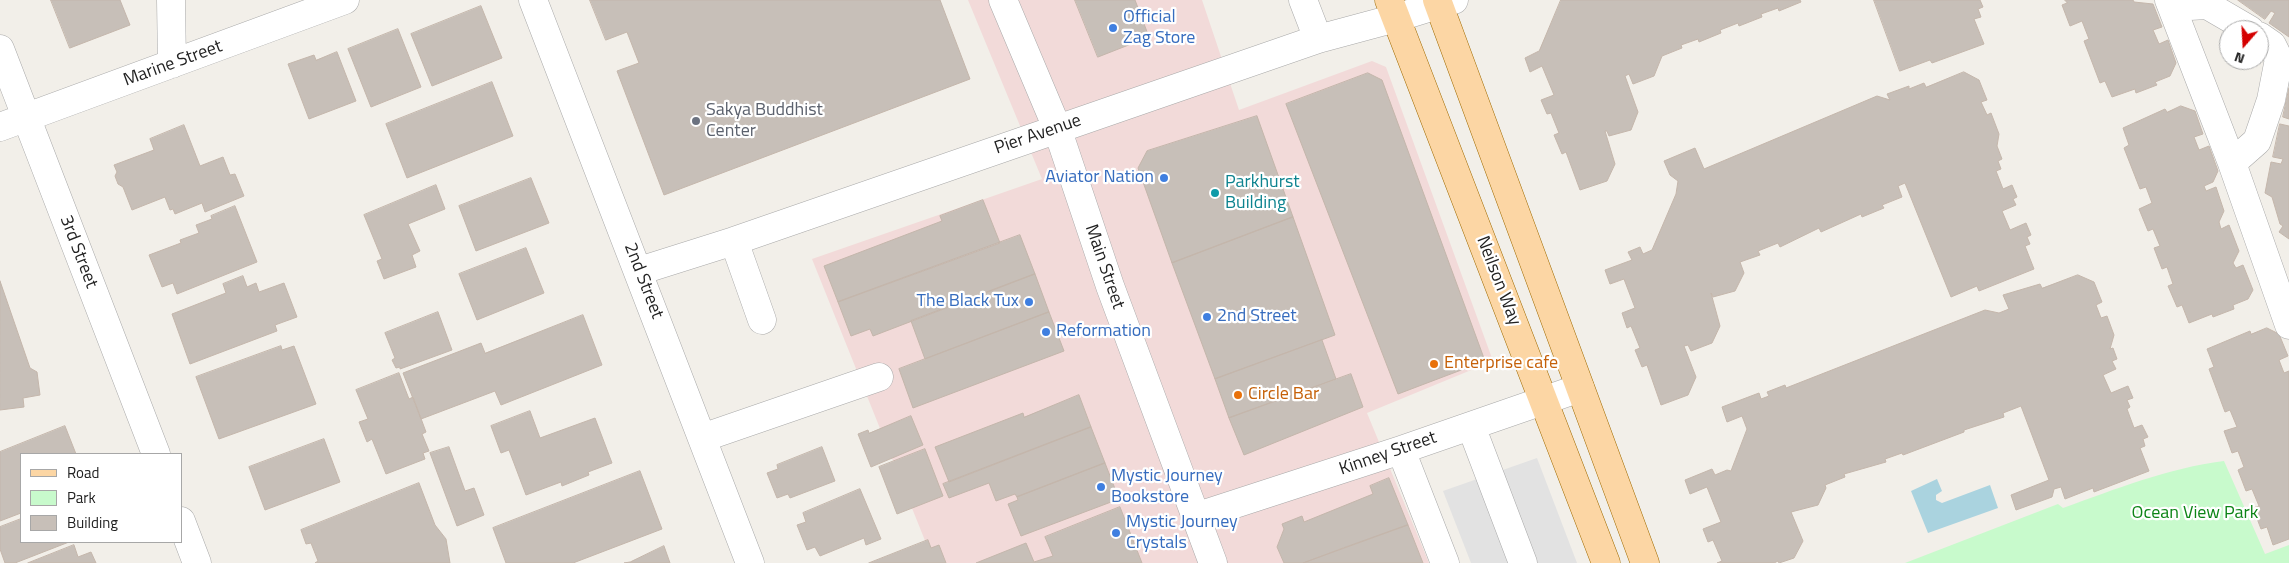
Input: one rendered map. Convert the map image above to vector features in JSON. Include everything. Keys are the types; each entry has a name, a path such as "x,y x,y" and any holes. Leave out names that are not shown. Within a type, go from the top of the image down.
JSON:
{"main road":[{"path":"1443,2 1580,388 1645,563"},
{"name":"Neilson Way","path":"1392,9 1606,563"}],"street":[{"path":"170,0 172,64"},
{"name":"2nd Street","path":"533,0 750,563"},
{"name":"Main Street","path":"1003,0 1057,128 1110,286 1213,563"},
{"path":"1303,0 1318,39"},
{"name":"Marine Street","path":"0,127 335,2"},
{"name":"Pier Avenue","path":"639,271 734,241 1318,39 1392,9 1443,2"},
{"path":"2233,20 2207,5 2170,4 2232,164 2280,278 2289,325"},
{"path":"2232,164 2257,141 2271,100 2278,59 2272,45 2269,43"},
{"name":"3rd Street","path":"0,49 156,453"},
{"path":"734,241 762,320"},
{"path":"702,438 879,377"},
{"name":"Kinney Street","path":"1195,517 1401,450 1543,399 1580,388"},
{"path":"1471,426 1523,563"},
{"path":"1401,450 1445,563"},
{"path":"182,524 197,563"}],"shaded area":[{"path":"968,0 1202,0 1239,110 1372,61 1386,67 1493,361 1367,413 1429,563 934,563 812,259 1042,179"},
{"path":"1537,458 1577,563 1471,563 1443,491"}],"green space":[{"name":"Ocean View Park","path":"2224,461 2265,554 2289,545 2289,563 1905,563 2058,504 2063,508 2162,474"}],"water":[{"path":"1937,479 1942,491 1936,495 1936,500 1942,503 1990,485 1998,508 1928,533 1911,491"}],"building":[{"path":"51,0 120,0 130,25 70,48"},
{"path":"590,0 940,0 970,79 664,195 617,71 639,63 627,32 606,40"},
{"path":"1075,0 1135,0 1149,37 1098,57"},
{"path":"1561,0 1800,0 1801,2 1779,11 1778,8 1761,14 1762,17 1739,26 1738,23 1720,30 1721,33 1699,42 1698,39 1681,45 1682,48 1662,56 1654,76 1633,84 1629,74 1625,76 1638,112 1631,130 1609,136 1607,131 1605,131 1615,164 1607,181 1580,190 1566,152 1562,154 1554,135 1559,133 1551,113 1547,114 1541,100 1554,95 1542,66 1530,72 1525,58 1539,51"},
{"path":"1874,0 1980,0 1983,7 1978,9 1981,17 1974,19 1984,44 1932,63 1930,60 1900,71"},
{"path":"2065,0 2133,0 2134,2 2153,4 2162,27 2153,30 2159,44 2168,40 2176,63 2170,76 2155,82 2157,85 2136,93 2135,89 2112,97 2105,81 2100,83 2084,41 2089,39 2082,21 2070,26 2062,5 2067,3"},
{"path":"2238,0 2289,0 2289,37 2269,23 2275,13 2271,11 2265,19"},
{"path":"481,6 502,58 432,86 411,34"},
{"path":"398,29 421,87 371,107 348,49"},
{"path":"337,52 356,101 309,119 288,64 314,55 316,60"},
{"path":"1964,72 1979,80 1987,100 1981,102 1987,115 1991,113 1999,134 1997,146 2002,159 1998,161 2001,169 1996,171 2003,189 2012,185 2017,197 2013,199 2016,205 2002,211 2010,230 2026,223 2031,235 2027,237 2030,244 2025,246 2034,269 1979,291 1977,286 1951,297 1905,183 1898,186 1902,197 1882,205 1884,208 1862,217 1861,214 1821,232 1819,228 1780,247 1778,243 1758,251 1760,255 1740,262 1744,273 1735,291 1713,297 1711,293 1720,326 1712,343 1691,351 1688,345 1684,346 1696,377 1688,395 1661,405 1647,365 1642,367 1635,350 1640,348 1631,326 1627,328 1622,313 1635,308 1624,279 1610,284 1605,270 1632,260 1628,252 1640,247 1643,254 1652,250 1676,194 1678,181 1670,175 1664,161 1695,148 1704,169 1877,96 1890,100 1887,94 1924,83 1926,87"},
{"path":"1368,73 1382,80 1485,361 1398,394 1286,104"},
{"path":"492,82 513,136 407,178 386,124"},
{"path":"2289,88 2289,119 2283,117"},
{"path":"2181,106 2195,111 2203,134 2194,137 2199,150 2209,146 2218,171 2213,182 2204,186 2206,191 2216,187 2224,211 2219,222 2221,229 2229,225 2239,251 2233,263 2236,268 2243,265 2253,290 2248,299 2233,305 2234,309 2213,317 2212,314 2189,323 2182,305 2177,307 2168,286 2173,284 2167,267 2162,269 2154,248 2160,246 2153,229 2148,231 2139,209 2152,203 2146,187 2140,189 2124,148 2129,145 2123,128 2165,109 2167,112"},
{"name":"Parkhurst Building","path":"1257,116 1293,217 1172,263 1138,168 1147,151"},
{"path":"2280,124 2289,126 2289,239 2279,232 2283,226 2280,224 2272,197 2265,193 2271,162 2281,164 2283,159 2273,157"},
{"path":"184,125 200,166 223,157 230,175 235,174 244,196 205,212 202,203 175,214 173,209 170,210 165,197 132,210 123,187 118,184 114,165 154,150 150,139"},
{"path":"531,178 549,223 476,251 459,206"},
{"path":"436,185 445,209 408,224 420,251 412,255 416,267 384,279 377,261 382,259 364,215"},
{"path":"983,200 1000,243 838,302 824,266 942,221 940,216"},
{"path":"235,206 257,262 177,294 173,283 162,287 149,255 181,243 180,240 199,233 196,225 212,219 211,216"},
{"path":"1293,217 1335,335 1215,379 1172,263"},
{"path":"1020,235 1035,274 873,336 870,329 851,336 838,302"},
{"path":"526,248 544,293 477,320 459,274"},
{"path":"1035,274 1049,312 925,359 911,321"},
{"path":"2078,275 2094,282 2102,302 2096,305 2101,318 2107,316 2114,335 2110,349 2113,348 2117,359 2112,361 2116,369 2103,375 2111,393 2128,386 2133,398 2127,400 2130,407 2127,409 2134,428 2142,425 2148,437 2143,439 2145,446 2140,448 2149,471 2094,492 2093,488 2065,499 2061,487 2054,489 2052,497 2016,510 2011,495 2049,480 2021,406 2003,413 2004,417 1964,430 1964,432 1903,455 1902,453 1885,459 1886,462 1844,474 1845,477 1825,485 1826,488 1818,505 1791,512 1803,541 1794,558 1779,563 1778,561 1774,563 1717,563 1722,561 1713,540 1708,542 1703,529 1721,522 1707,487 1690,494 1685,480 1712,469 1715,475 1727,470 1731,471 1747,429 1742,416 1727,422 1722,407 1759,393 1761,399 1769,396 1767,392 1785,385 1786,388 1985,310 1999,313 2009,309 2003,295 2040,284 2042,288"},
{"path":"243,276 247,287 256,283 259,292 284,283 297,317 275,325 277,331 190,364 172,314 226,293 223,284"},
{"path":"0,281 30,368 37,372 40,395 23,398 24,407 0,410"},
{"path":"438,312 452,350 400,369 400,367 396,368 392,360 395,358 385,333"},
{"path":"1049,312 1064,351 913,408 899,369"},
{"path":"583,315 602,365 501,405 495,391 421,419 403,373 481,343 485,353"},
{"path":"2267,328 2279,334 2288,356 2279,360 2284,373 2289,371 2289,539 2273,545 2267,527 2261,529 2253,508 2259,506 2252,489 2246,491 2238,470 2244,467 2238,451 2232,453 2224,431 2237,427 2230,410 2225,412 2209,369 2214,367 2207,349 2250,331 2251,334"},
{"path":"1322,340 1336,379 1229,418 1215,379"},
{"path":"281,346 282,350 294,346 316,404 219,439 196,377"},
{"path":"399,373 409,399 413,397 426,432 422,434 429,451 423,453 425,459 386,474 372,439 367,442 359,422 368,419 356,390"},
{"path":"1351,374 1363,407 1244,455 1229,418"},
{"path":"1079,395 1091,427 949,482 935,447 1023,413 1024,417"},
{"path":"530,411 540,438 595,418 612,463 588,472 589,475 562,486 561,482 526,495 509,450 501,453 491,426"},
{"path":"911,416 923,445 871,467 858,434 868,430 869,433"},
{"path":"65,426 76,453 20,453 20,513 0,521 0,452"},
{"path":"1091,427 1105,463 1017,497 1015,494 996,501 989,483 949,498 943,484"},
{"path":"324,439 340,482 265,510 249,467"},
{"path":"449,447 465,491 474,488 484,515 457,526 430,453"},
{"path":"822,447 835,481 790,498 788,494 777,498 767,473 778,469 777,465"},
{"path":"925,449 943,496 897,514 879,467"},
{"path":"1105,463 1119,499 1021,536 1008,504 1018,500 1017,497"},
{"path":"640,471 662,529 573,563 506,563 493,528"},
{"path":"1389,478 1408,525 1303,563 1284,563 1277,547 1284,529 1282,524 1302,516 1304,522 1373,494 1370,486"},
{"path":"419,483 435,525 446,539 450,563 315,563 318,561 311,543 306,544 301,530"},
{"path":"860,489 881,539 866,545 864,538 820,556 815,547 807,550 797,525 806,522 803,513"},
{"path":"1120,507 1142,563 976,563 1026,543 1034,562 1053,556 1045,537"},
{"path":"20,519 20,543 66,543 15,563 5,563 0,549 0,527"},
{"path":"1408,525 1423,563 1303,563 1343,548"},
{"path":"928,540 931,548 939,545 946,563 869,563"},
{"path":"74,545 78,557 91,552 96,563 28,563"},
{"path":"664,546 670,563 624,563 630,562"}],"place":[{"name":"Official Zag Store","path":"1113,28"},
{"name":"Sakya Buddhist Center","path":"696,121"},
{"name":"Aviator Nation","path":"1164,178"},
{"name":"Parkhurst Building","path":"1215,193"},
{"name":"The Black Tux","path":"1029,302"},
{"name":"2nd Street","path":"1207,317"},
{"name":"Reformation","path":"1046,332"},
{"name":"Enterprise cafe","path":"1434,364"},
{"name":"Circle Bar","path":"1238,395"},
{"name":"Mystic Journey Bookstore","path":"1101,487"},
{"name":"Mystic Journey Crystals","path":"1116,533"}]}
